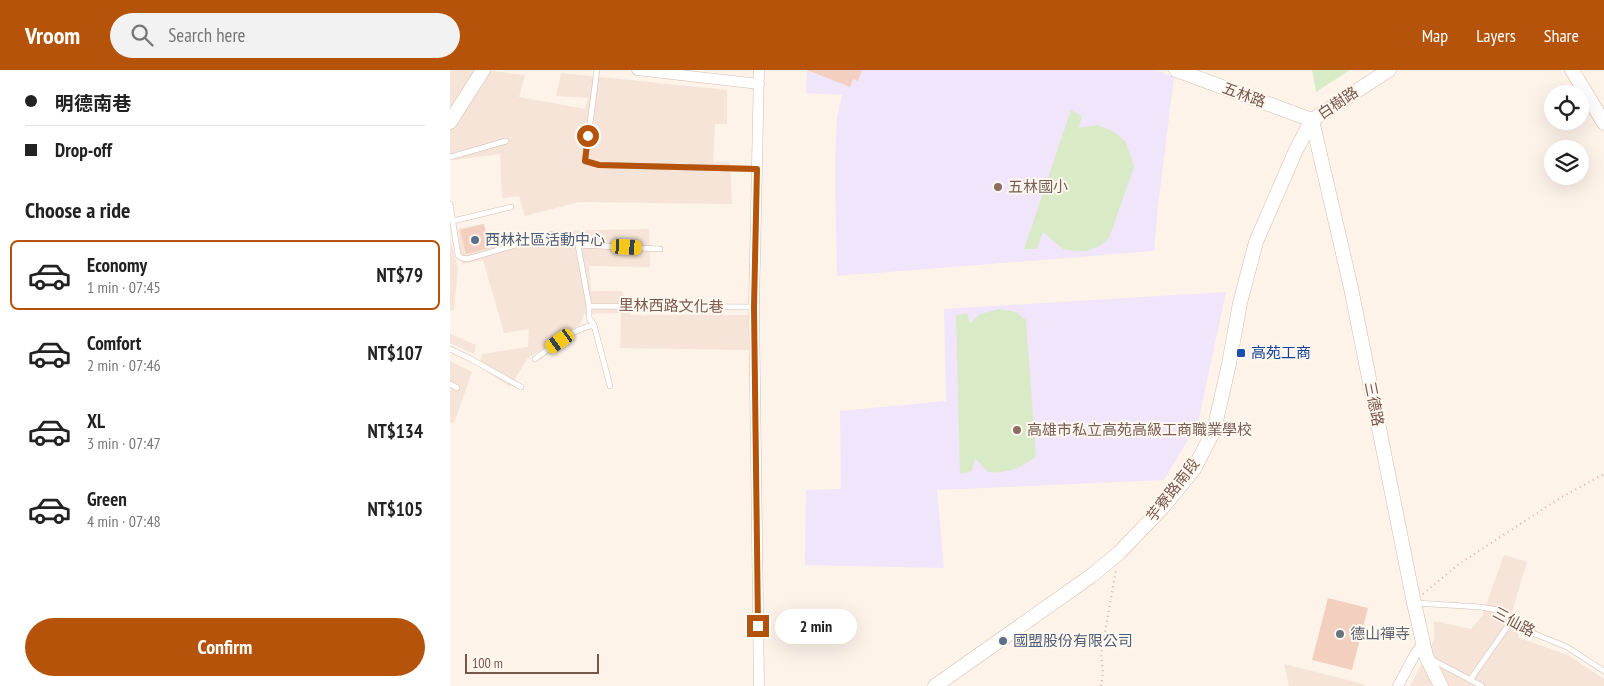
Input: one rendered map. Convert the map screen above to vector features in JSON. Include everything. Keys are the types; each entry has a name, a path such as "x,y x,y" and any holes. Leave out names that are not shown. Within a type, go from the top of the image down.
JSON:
{"street":[{"path":"450,122 483,70"},
{"path":"637,70 759,84"},
{"path":"759,70 754,307 759,686"},
{"name":"五林路","path":"1176,70 1312,120"},
{"name":"白樹路","path":"1312,120 1389,70"},
{"path":"1572,70 1604,123"},
{"name":"芋寮路南段","path":"936,686 1091,576 1120,553 1163,507 1194,469 1214,430 1240,303 1256,242 1296,150 1312,120"},
{"name":"三德路","path":"1312,120 1353,298 1414,603 1425,650 1441,686"},
{"path":"1398,686 1415,654 1425,650"}],"lane":[{"path":"597,70 585,161 599,165 757,169"},
{"path":"450,157 506,141"},
{"path":"450,204 458,254 462,258 554,234 570,236 578,245 589,306 589,318 594,325 610,386"},
{"path":"453,220 511,207"},
{"path":"578,245 660,249"},
{"name":"里林西路文化巷","path":"589,306 754,307"},
{"path":"534,359 572,332 594,325"},
{"path":"450,349 521,388"},
{"path":"450,384 458,388"},
{"name":"三仙路","path":"1414,603 1481,607 1497,610 1525,630 1567,647 1604,671"},
{"path":"1470,680 1512,620"},
{"path":"1425,650 1482,686"}],"path":[{"path":"1414,603 1459,564 1560,498 1604,474"},
{"path":"1101,686 1103,673 1101,654 1120,553"}],"shaded area":[{"path":"450,70 484,70 525,75 519,97 585,109 588,98 556,96 561,73 727,90 727,124 715,124 713,162 730,163 732,204 579,202 525,216 519,196 502,198 500,154 455,160 450,157"},
{"name":"五林國小","path":"807,70 1155,70 1174,77 1154,251 837,276 835,167 837,118 842,95 806,93"},
{"path":"482,224 485,247 549,231 649,229 650,267 589,266 591,291 622,291 631,315 748,315 749,350 620,348 621,313 584,314 580,325 527,359 510,387 477,365 483,354 528,347 529,329 504,333 483,260 462,264 458,229"},
{"path":"450,239 458,268 454,310 450,310"},
{"name":"高雄市私立高苑高級工商職業學校","path":"1226,292 1198,423 1164,480 937,490 944,568 805,565 806,490 841,489 840,411 946,401 944,309"},
{"path":"450,334 476,345 474,354 450,343"},
{"path":"450,361 472,372 454,423 450,422"},
{"path":"1504,555 1527,562 1512,612 1519,638 1568,655 1604,679 1604,686 1410,686 1434,640 1434,621 1471,629 1482,616"},
{"path":"1284,664 1363,684 1366,686 1289,686"}],"green space":[{"path":"1312,70 1350,70 1316,92"},
{"path":"1071,110 1082,116 1079,128 1098,125 1114,132 1126,142 1134,167 1109,238 1099,246 1086,251 1063,249 1043,232 1037,249 1024,249"},
{"path":"1000,309 1016,312 1026,320 1036,457 1014,469 1002,472 988,472 975,458 972,471 960,474 956,316 967,313 970,323 980,314"}],"building":[{"path":"807,70 862,70 858,81 853,79 850,87"},
{"name":"西林社區活動中心","path":"484,224 489,248 466,254 460,230"},
{"name":"德山禪寺","path":"1328,598 1368,608 1352,670 1312,660"}],"place":[{"name":"五林國小","path":"998,187"},
{"name":"西林社區活動中心","path":"475,240"},
{"name":"高苑工商","path":"1241,353"},
{"name":"高雄市私立高苑高級工商職業學校","path":"1017,430"},
{"name":"德山禪寺","path":"1340,634"},
{"name":"國盟股份有限公司","path":"1003,641"}],"route":[{"path":"588,136 585,161 599,165 757,169 754,307 758,626"}]}
